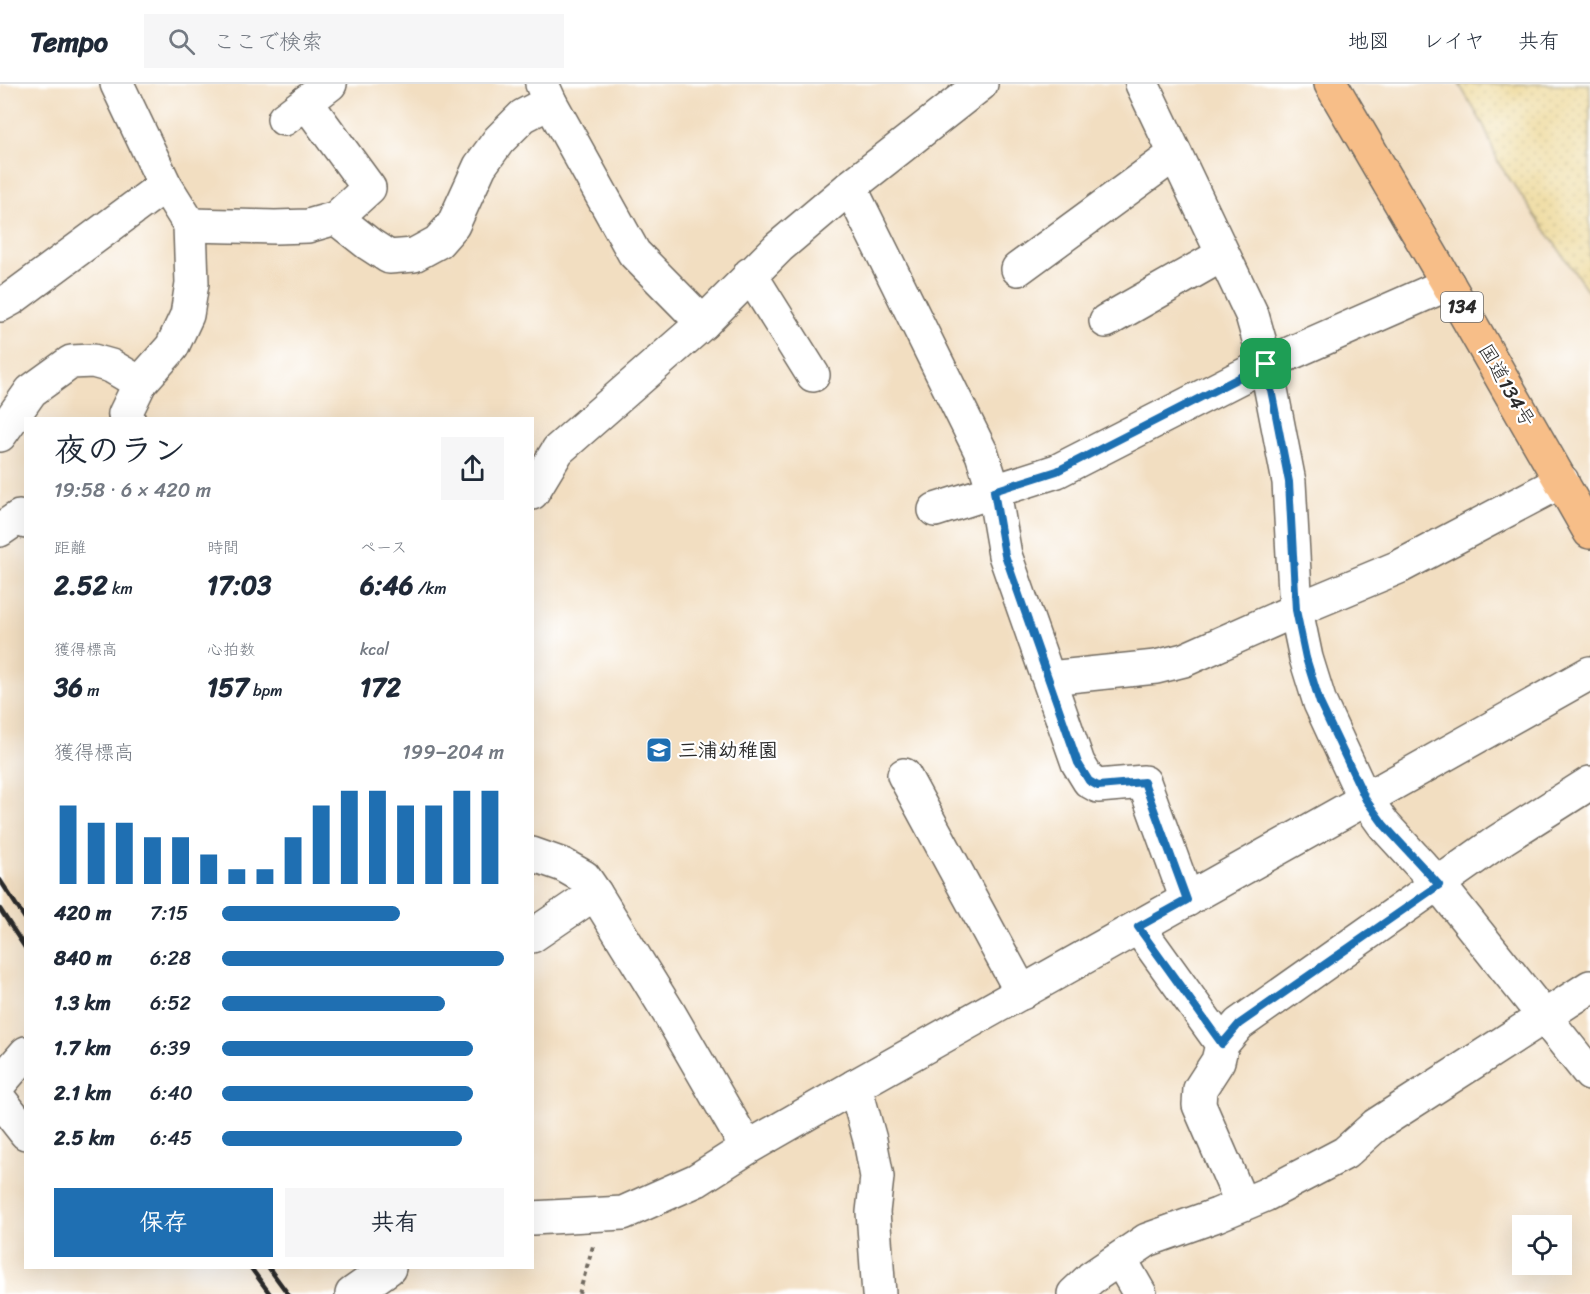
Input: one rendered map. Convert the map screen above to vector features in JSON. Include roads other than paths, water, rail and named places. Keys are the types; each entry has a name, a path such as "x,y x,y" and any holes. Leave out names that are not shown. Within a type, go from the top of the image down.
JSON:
{"highway":[{"name":"国道134号","path":"1331,84 1590,532"}],"street":[{"path":"117,84 165,185 190,225 192,283 187,315 172,347 140,383 125,414 127,417"},
{"path":"534,490 558,450 703,323 779,247 850,187 981,84"},
{"path":"1142,84 1252,315 1266,364 1289,482 1296,610 1306,658 1320,703 1366,800 1384,825 1439,885 1590,1074"},
{"path":"336,218 388,257 414,255 438,242 453,225 480,166 499,140 546,93 634,253 703,323"},
{"path":"190,225 308,226 336,218 369,188 307,102"},
{"path":"1018,269 1175,154"},
{"path":"0,305 165,185"},
{"path":"850,187 982,454 994,491 1005,555 1078,763 1089,781 1098,786 1144,782 1187,900"},
{"path":"1106,321 1222,255"},
{"path":"750,274 813,375"},
{"path":"934,510 1057,471 1266,364 1448,284"},
{"path":"0,435 31,391 71,362 93,361 111,366 140,383"},
{"path":"1049,678 1156,667 1184,660 1399,567 1562,481"},
{"path":"0,530 19,517 24,521"},
{"path":"534,1218 623,1212 697,1180 747,1148 855,1086 1590,673"},
{"path":"904,775 1022,993"},
{"path":"1242,1204 1199,1105 1200,1089 1218,1061 1222,1044 1239,1024 1497,842 1590,783"},
{"path":"534,855 563,865 584,877 669,1013 747,1148"},
{"path":"534,935 595,893"},
{"path":"1138,927 1222,1044"},
{"path":"1074,1294 1090,1278 1147,1240 1265,1195 1345,1153 1376,1125 1590,987"},
{"path":"0,1083 24,1055"},
{"path":"855,1086 870,1140 877,1177 873,1212 879,1294"},
{"path":"0,1100 24,1130"},
{"path":"1120,1259 1140,1294"},
{"path":"352,1294 388,1269"}],"railway":[{"path":"0,880 24,917"},
{"path":"0,909 24,946"},
{"path":"252,1269 270,1294"},
{"path":"270,1269 288,1294"}],"place":[{"name":"三浦幼稚園","path":"659,750"}]}
